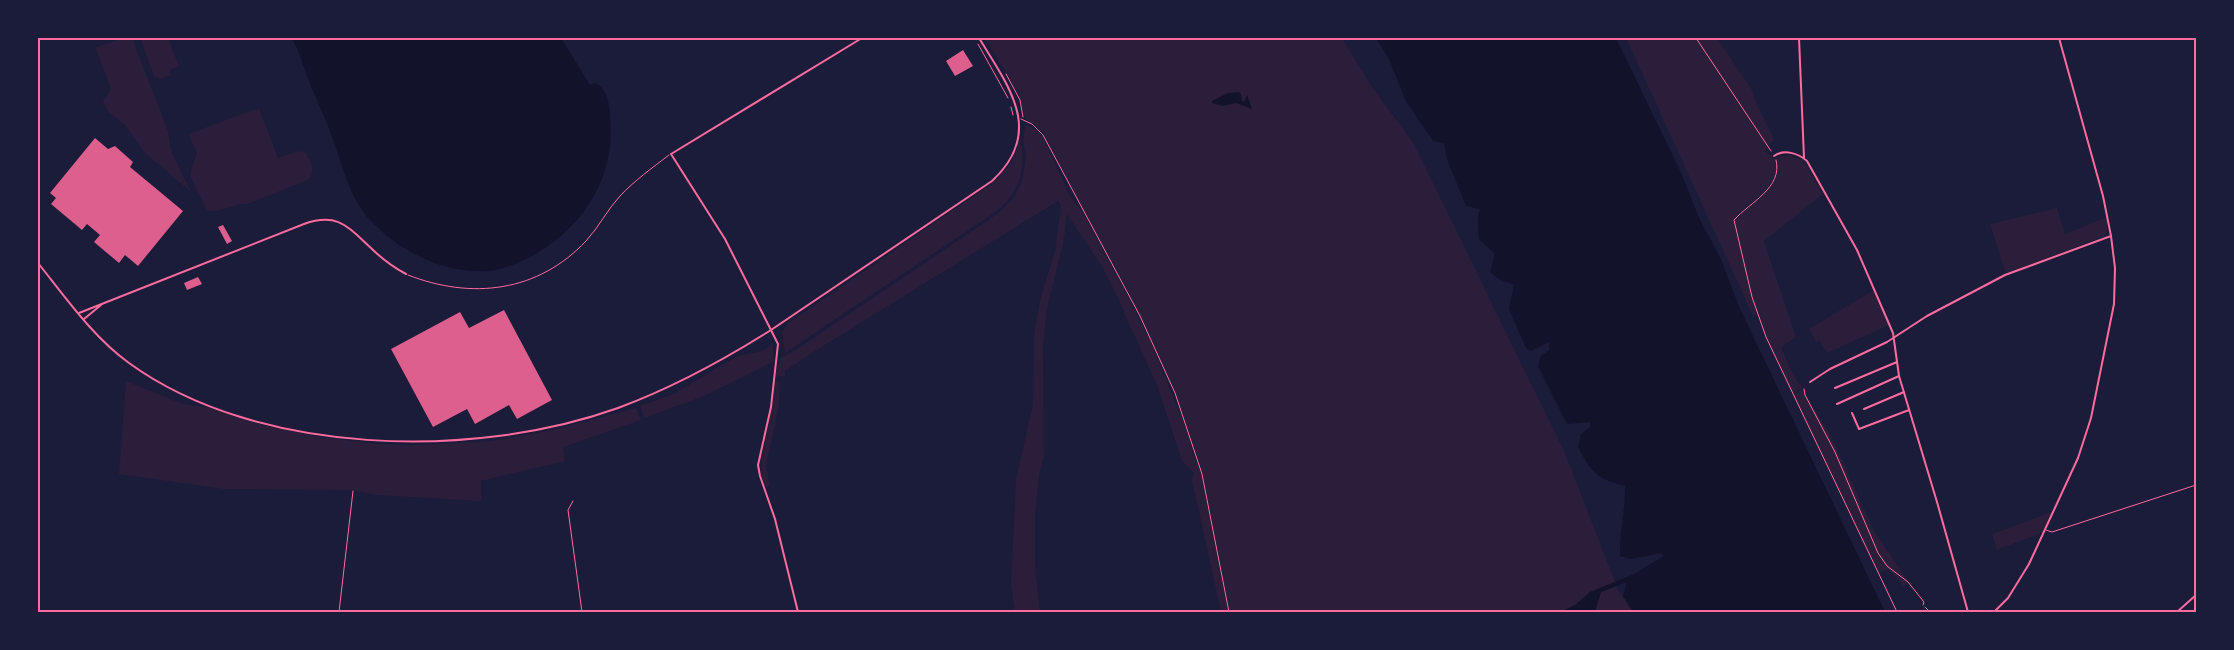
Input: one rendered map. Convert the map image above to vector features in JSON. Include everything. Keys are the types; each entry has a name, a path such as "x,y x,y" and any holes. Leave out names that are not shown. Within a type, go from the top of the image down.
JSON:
{"street":[{"path":"798,612 775,519 758,465 768,422 778,350 771,330 725,239 671,154 862,38"},
{"path":"38,263 84,319 115,351 143,373 182,394 212,406 269,424 320,435 376,441 455,441 548,428 616,408 686,380 728,357 992,181 1007,164 1017,144 1020,118 1016,101 979,38"},
{"path":"1799,38 1804,158 1857,250 1894,337 1899,376 1968,612"},
{"path":"1994,612 2008,598 2020,580 2046,531 2078,458 2091,418 2115,296 2115,268 2111,236 2098,178 2059,38"},
{"path":"1774,156 1786,152 1804,158"},
{"path":"79,313 304,224 324,219 342,223 380,257 406,274"},
{"path":"1810,382 1830,369 1872,350 1937,310 2005,275 2111,236"},
{"path":"84,319 105,302"},
{"path":"1834,388 1896,362"},
{"path":"1838,404 1899,376"},
{"path":"1864,409 1904,392"},
{"path":"1852,413 1859,429 1909,410"},
{"path":"2177,612 2196,595"}],"lane":[{"path":"406,274 438,285 469,290 497,289 534,277 560,264 575,252 628,188 671,154"},
{"path":"1804,389 1835,452 1878,553 1890,570 1908,582 1930,612"},
{"path":"2046,531 2052,532 2196,484"}],"path":[{"path":"974,38 1010,102 1014,117"},
{"path":"1696,38 1774,156 1778,167 1774,182 1735,218 1734,223 1752,297 1766,337 1897,612"},
{"path":"1024,119 1043,135 1140,316 1168,378 1202,474 1229,612"},
{"path":"339,612 353,491"},
{"path":"573,501 568,510 582,612"}],"shaded area":[{"path":"123,38 132,38 168,131 171,150 191,192 145,153 125,125 107,111 103,101 111,89 95,46"},
{"path":"140,38 168,38 179,66 170,70 172,75 160,79 154,76"},
{"path":"292,38 561,38 590,85 595,83 600,86 609,103 610,140 601,181 592,199 566,231 550,245 527,259 500,269 472,271 440,265 424,259 383,232 363,212 357,202"},
{"path":"985,38 1342,38 1370,84 1414,144 1565,453 1619,592 1634,612 1230,612 1202,469 1174,389 1127,289 1045,136 1025,118 1019,95"},
{"path":"1376,38 1616,38 1682,175 1699,218 1720,257 1740,309 1885,612 1633,612 1623,596 1627,582 1601,592 1595,612 1559,612 1575,605 1590,592 1632,575 1664,556 1662,553 1631,559 1620,556 1625,486 1601,477 1583,456 1578,447 1581,434 1591,426 1590,422 1567,424 1538,366 1540,357 1549,350 1549,342 1531,351 1526,348 1509,309 1514,285 1499,279 1490,272 1495,254 1479,239 1480,209 1466,206 1447,159 1444,143 1433,141 1406,101 1389,59"},
{"path":"1626,38 1717,38 1752,90 1774,139 1765,151 1774,158 1776,167 1774,176 1761,194 1774,182 1778,173 1776,157 1791,155 1803,160 1823,194 1764,241 1796,337 1781,347 1791,371 1802,388 1793,393 1766,337 1758,314 1753,316","holes":["1756,199 1739,216 1738,214"]},
{"path":"1239,92 1244,102 1247,95 1252,109 1236,103 1223,106 1212,103 1228,93"},
{"path":"259,108 278,158 298,151 306,153 312,167 312,174 308,180 247,204 217,211 207,210 191,178 197,153 188,134"},
{"path":"1028,125 1039,131 1044,139 1070,196 1081,210 1151,342 1189,436 1202,476 1228,612 1221,612 1192,480 1194,473 1182,461 1158,388 1115,292 1101,265 1067,214 1064,240 1047,309 1043,346 1044,456 1039,475 1035,514 1035,564 1040,612 1015,612 1011,584 1016,480 1033,404 1034,336 1040,300 1055,251 1061,206 1058,201 815,351 785,371 785,377 775,375 780,358 796,350 1000,212 1015,196 1023,178 1026,157 1023,140 1025,126"},
{"path":"1021,139 1022,170 1017,187 997,211 785,353 782,332 787,324 991,184 1011,163"},
{"path":"2057,208 2065,234 2107,217 2107,233 2105,236 2009,273 2005,271 1990,224"},
{"path":"1874,290 1889,325 1827,353 1819,340 1816,342 1809,329"},
{"path":"773,344 773,362 704,396 644,418 640,406 674,394 741,355 763,351"},
{"path":"126,381 183,404 210,408 268,426 320,437 378,444 415,445 492,441 552,430 636,408 641,420 563,447 565,461 481,481 481,501 376,495 350,490 224,489 119,474"},
{"path":"775,381 780,382 779,406 766,465 770,486 765,486 761,463"},
{"path":"1802,389 1832,437 1873,529 1909,582 1904,587 1888,569 1879,573 1793,395"},
{"path":"2054,511 2044,532 1997,550 1992,534"}],"building":[{"path":"963,50 973,66 955,76 946,61"},
{"path":"95,138 108,149 115,146 133,162 130,167 183,211 138,266 125,255 119,263 94,242 100,235 87,224 82,230 51,204 56,198 50,193"},
{"path":"223,225 232,241 227,244 218,227"},
{"path":"198,277 202,284 187,290 184,283"},
{"path":"504,310 552,400 517,419 509,405 475,424 467,409 433,427 391,349 460,312 469,328"}]}
